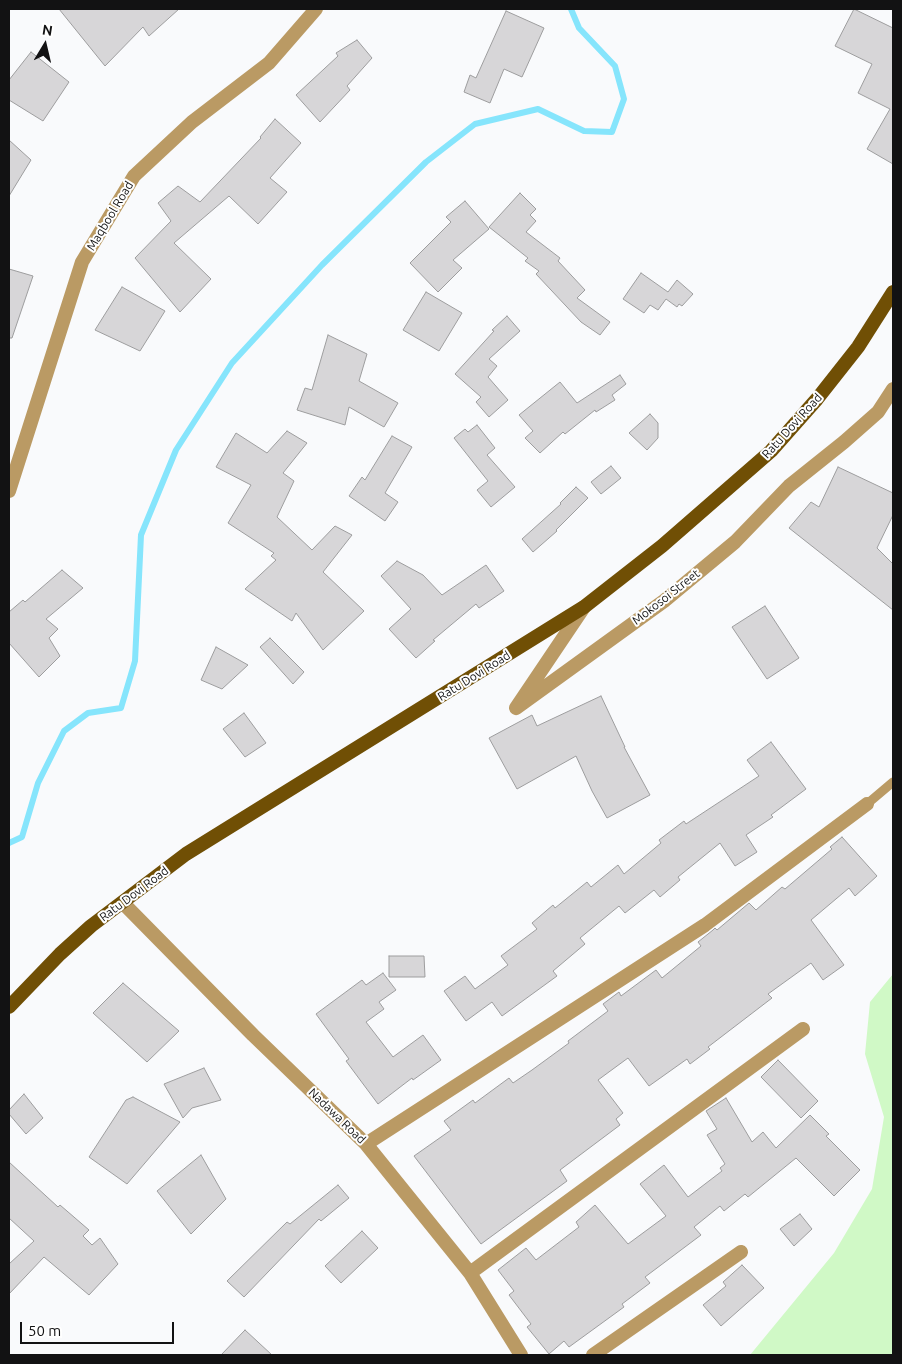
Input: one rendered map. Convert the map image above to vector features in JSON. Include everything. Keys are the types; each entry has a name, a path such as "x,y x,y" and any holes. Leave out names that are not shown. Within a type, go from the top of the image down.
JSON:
{"main road":[{"name":"Ratu Dovi Road","path":"9,1007 60,954 91,926 186,854 584,607 662,546 772,451 817,400 858,347 893,292"}],"street":[{"name":"Maqbool Road","path":"9,491 82,262 134,176 192,122 269,64 316,9"},
{"name":"Mokosoi Street","path":"584,607 516,708 664,601 735,542 789,486 878,412 893,389"},
{"path":"366,1144 705,925 867,804"},
{"name":"Nadawa Road","path":"124,902 253,1035 366,1144 470,1273 521,1355"},
{"path":"470,1273 803,1029"},
{"path":"593,1355 741,1252"}],"lane":[{"path":"867,804 893,782"}],"green space":[{"path":"893,974 893,1355 750,1355 834,1253 872,1189 884,1117 865,1054 870,1002"}],"building":[{"path":"59,9 179,9 149,36 143,27 105,66"},
{"path":"854,9 893,28 893,164 867,149 890,109 858,93 872,64 835,46"},
{"path":"506,11 544,28 522,77 504,69 490,103 464,92 470,75 476,78"},
{"path":"357,40 372,58 347,86 350,90 320,122 296,95 338,56 336,53"},
{"path":"31,52 69,82 43,121 9,100 9,80"},
{"path":"275,119 301,143 270,178 287,192 258,224 229,196 174,243 211,279 180,312 135,258 171,221 158,203 178,186 200,202 261,138"},
{"path":"9,140 31,160 9,196"},
{"path":"520,193 536,209 530,215 536,221 526,232 560,258 558,261 585,290 577,298 610,322 600,335 581,322 536,274 539,271 525,261 528,258 489,227"},
{"path":"465,201 489,229 453,260 462,268 438,292 410,263 451,222 446,217"},
{"path":"9,269 33,276 12,338 9,338"},
{"path":"641,273 668,292 677,280 693,294 682,306 679,304 677,307 666,299 658,310 650,305 644,313 623,299"},
{"path":"122,287 165,311 140,351 95,330"},
{"path":"426,292 462,313 439,351 403,330"},
{"path":"507,316 520,331 489,359 497,366 488,377 508,400 489,417 476,402 481,397 455,374 494,331 492,330"},
{"path":"328,335 367,354 359,381 398,403 384,427 349,407 345,425 297,410 305,388 312,390"},
{"path":"620,375 626,384 612,395 615,400 596,412 595,410 565,434 563,432 540,453 525,438 533,431 519,415 560,382 577,403"},
{"path":"650,414 658,423 658,438 647,450 629,433"},
{"path":"477,425 495,448 487,455 515,487 491,507 477,490 488,481 454,438 465,429 468,432"},
{"path":"287,431 307,443 283,473 294,481 277,517 312,550 335,526 352,535 323,572 364,611 323,650 296,613 292,621 245,589 276,560 271,556 274,553 228,523 251,485 216,467 236,433 267,453"},
{"path":"392,436 412,447 385,493 398,502 385,521 349,496 362,477 365,480"},
{"path":"611,466 621,478 601,494 591,482"},
{"path":"838,467 893,493 893,515 877,548 893,564 893,610 789,528 811,502 819,507"},
{"path":"576,487 588,498 557,531 533,552 522,539 561,504"},
{"path":"397,561 423,575 442,595 486,565 504,591 479,608 476,604 433,640 435,641 416,658 389,629 411,609 381,576"},
{"path":"62,570 83,588 46,619 58,629 49,638 60,656 39,677 9,643 9,612 23,600 25,602"},
{"path":"765,606 799,658 767,679 732,627"},
{"path":"270,638 304,672 293,684 260,647"},
{"path":"216,647 248,665 222,689 201,680"},
{"path":"601,696 624,747 650,795 607,818 576,756 517,789 489,738 532,715 537,726"},
{"path":"244,713 266,743 245,757 223,729"},
{"path":"771,742 806,789 771,815 773,817 746,835 757,852 735,866 720,843 678,877 680,880 660,897 654,890 625,913 619,906 580,938 585,944 553,971 557,976 502,1016 492,1002 466,1021 444,991 465,976 475,989 508,965 501,956 537,929 532,923 553,905 555,908 587,882 591,887 618,865 624,874 661,843 659,840 684,821 686,824 759,776 747,760"},
{"path":"842,837 877,876 855,896 849,888 811,920 844,965 823,980 811,963 768,994 772,998 708,1047 710,1049 690,1064 687,1059 649,1086 628,1058 598,1080 623,1113 616,1119 620,1125 560,1170 567,1181 481,1244 414,1156 451,1130 444,1121 473,1100 475,1103 509,1078 513,1083 569,1043 568,1041 608,1011 603,1004 619,992 621,996 656,970 662,978 701,946 698,942 715,928 717,930 749,903 756,910 782,887 785,889 832,849 830,847"},
{"path":"389,956 424,956 425,977 389,977"},
{"path":"383,973 396,990 379,1002 384,1009 366,1022 393,1057 423,1035 441,1060 413,1080 412,1078 378,1104 346,1061 349,1059 316,1014 362,980 366,985"},
{"path":"123,983 179,1031 147,1062 93,1013"},
{"path":"778,1060 818,1101 801,1118 761,1077"},
{"path":"204,1068 221,1100 192,1108 183,1118 164,1084"},
{"path":"24,1094 43,1118 26,1134 9,1114 9,1110"},
{"path":"133,1097 180,1122 127,1184 89,1157 126,1100"},
{"path":"726,1098 752,1142 763,1132 776,1148 810,1115 829,1134 826,1136 860,1170 834,1196 796,1158 748,1197 745,1194 724,1211 720,1206 694,1227 701,1235 645,1277 650,1283 622,1304 624,1307 569,1347 564,1341 549,1354 527,1327 531,1324 509,1295 514,1291 498,1270 526,1248 536,1260 579,1227 576,1222 595,1205 628,1244 666,1216 640,1184 664,1165 688,1197 722,1171 720,1168 725,1164 707,1135 717,1129 706,1111"},
{"path":"201,1155 226,1199 191,1234 157,1191"},
{"path":"9,1162 58,1207 60,1205 89,1230 83,1236 92,1245 100,1238 118,1264 89,1295 44,1257 9,1294 9,1264 34,1241 9,1218"},
{"path":"338,1185 349,1198 321,1221 319,1219 244,1297 227,1281 287,1222 290,1224"},
{"path":"800,1214 812,1229 794,1246 780,1229"},
{"path":"362,1231 378,1248 341,1283 325,1266"},
{"path":"742,1265 764,1288 721,1326 703,1305 726,1286 723,1282"},
{"path":"245,1330 272,1355 221,1355"}],"waterway":[{"path":"9,843 22,837 38,783 64,731 88,713 121,708 135,661 141,535 176,450 232,363 322,265 426,162 475,124 538,109 584,131 612,132 624,99 615,66 579,28 571,9"}]}
